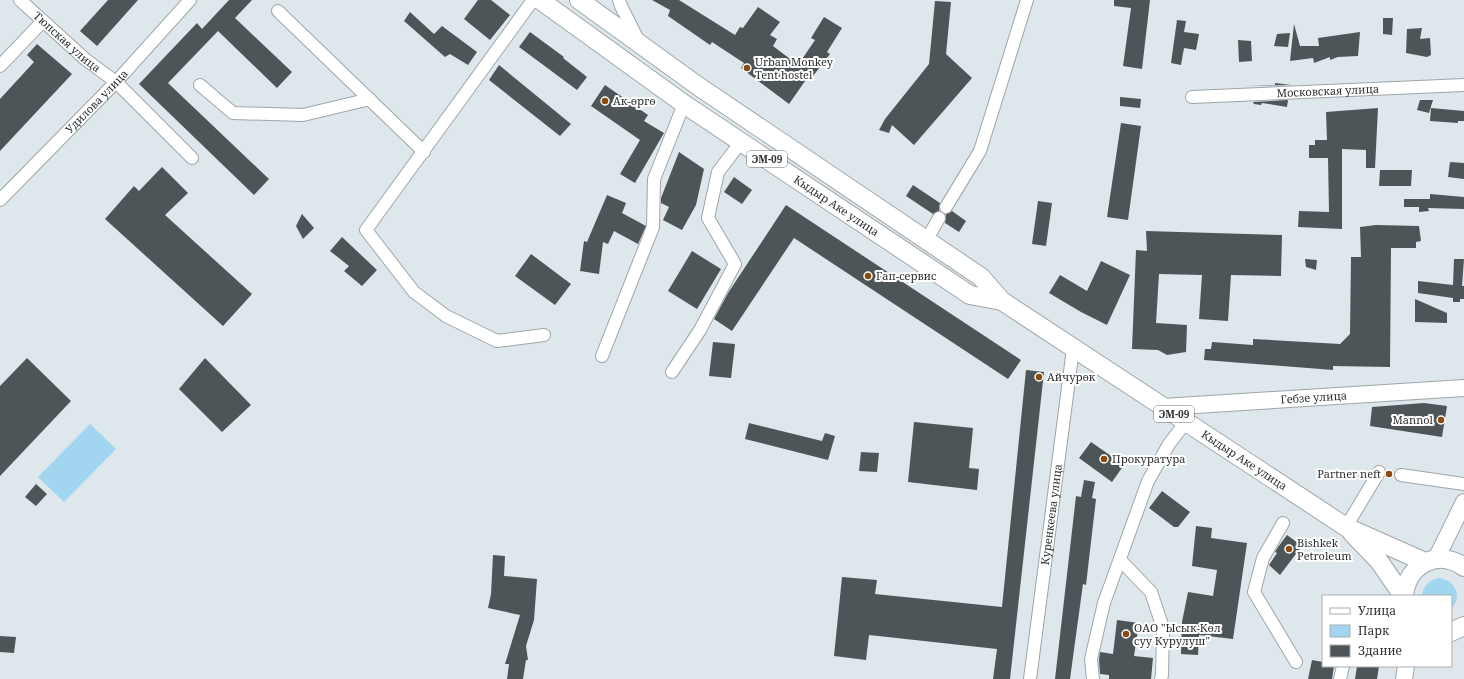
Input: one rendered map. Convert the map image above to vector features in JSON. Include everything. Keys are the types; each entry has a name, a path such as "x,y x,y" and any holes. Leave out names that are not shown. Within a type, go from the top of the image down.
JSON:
{"highway":[{"name":"Кыдыр Аке улица","path":"540,0 684,104 970,294 1002,301"},
{"name":"Кыдыр Аке улица","path":"579,0 698,86 981,277 1002,301 1073,349 1346,527 1431,561"},
{"path":"684,104 698,86"},
{"name":"Кыдыр Аке улица","path":"1346,527 1379,561 1402,595"},
{"name":"ЭМ-09","path":"1403,595 1409,577 1416,568 1431,561 1448,559 1464,567"},
{"path":"1452,632 1464,626"},
{"path":"1452,633 1464,635"}],"main road":[{"name":"Гебзе улица","path":"1163,407 1464,388"},
{"path":"1431,561 1464,502"},
{"path":"1404,679 1406,667"}],"street":[{"name":"Тюпская улица","path":"20,0 86,59 116,82 192,158"},
{"name":"Удилова улица","path":"0,200 116,82 190,0"},
{"path":"533,0 366,230 414,292 446,316 497,341 544,335"},
{"path":"619,0 640,45"},
{"path":"946,207 980,151 1027,0"},
{"path":"278,11 370,98 424,152"},
{"path":"0,66 43,21"},
{"path":"200,85 233,113 303,115 370,98"},
{"name":"Московская улица","path":"1192,97 1464,85"},
{"path":"602,356 653,226 654,179 684,104"},
{"path":"672,372 700,330 735,264 708,218 718,172 741,142"},
{"path":"926,241 939,218"},
{"name":"Куренкеева улица","path":"1030,679 1073,349"},
{"path":"1093,679 1091,659 1104,603 1148,481 1169,444 1186,422"},
{"path":"1346,527 1379,472"},
{"path":"1401,475 1464,484"},
{"path":"1283,524 1263,558 1254,592 1296,662"},
{"path":"1120,560 1151,592 1161,621 1163,628 1161,679"},
{"path":"1340,679 1343,667"}],"green space":[{"path":"90,424 116,449 64,502 38,477"},
{"path":"1439,578 1444,579 1456,589 1457,599 1452,608 1452,595 1422,595 1427,584 1432,580"}],"building":[{"path":"108,0 138,0 97,46 80,31"},
{"path":"229,0 252,0 235,18 292,72 277,88 218,31 168,83 269,179 254,195 139,84 197,23 202,29"},
{"path":"478,0 491,0 510,15 490,40 464,19"},
{"path":"652,0 679,0 735,35 740,27 743,28 758,7 780,22 770,35 777,39 773,46 798,65 815,40 811,38 824,17 842,28 827,52 830,54 813,76 810,74 789,104 741,68 744,63 712,42 710,45 668,16 670,10"},
{"path":"1114,0 1150,0 1142,69 1123,66 1131,8 1114,6"},
{"path":"935,1 951,2 946,54 972,78 914,145 892,125 889,133 879,130 885,119 929,64"},
{"path":"410,12 434,34 442,26 477,52 468,65 450,54 445,57 404,21"},
{"path":"1383,18 1393,18 1392,35 1383,34"},
{"path":"1177,20 1186,21 1184,32 1199,34 1196,50 1184,48 1181,65 1171,63"},
{"path":"1294,24 1300,46 1319,46 1318,38 1360,32 1358,56 1338,57 1330,60 1330,57 1314,63 1313,58 1290,61"},
{"path":"1422,28 1420,39 1430,38 1431,55 1427,57 1406,53 1407,29"},
{"path":"530,32 564,57 563,58 587,77 577,90 519,47"},
{"path":"1290,33 1288,47 1274,46 1277,34"},
{"path":"1238,40 1251,41 1252,61 1239,62"},
{"path":"37,44 72,74 0,151 0,99 34,62 27,55"},
{"path":"499,65 571,124 560,136 489,80"},
{"path":"1275,83 1291,85 1247,86 1275,85"},
{"path":"605,85 648,115 644,121 664,133 635,183 620,174 640,140 591,106"},
{"path":"1120,97 1141,99 1140,108 1120,106"},
{"path":"1288,100 1287,107 1262,103 1261,105 1254,104 1253,102"},
{"path":"1420,100 1433,100 1429,113 1417,110"},
{"path":"1378,108 1375,168 1366,168 1366,150 1342,149 1342,229 1298,227 1299,211 1329,212 1328,158 1309,158 1309,145 1315,145 1315,140 1327,140 1326,112"},
{"path":"1431,108 1464,111 1464,121 1458,121 1458,123 1430,121"},
{"path":"1121,123 1141,126 1128,220 1107,217"},
{"path":"679,152 704,169 696,205 682,230 663,220 669,207 661,203 661,198"},
{"path":"1450,162 1464,163 1464,179 1448,177"},
{"path":"162,167 188,193 165,215 252,294 223,326 105,219 134,186 139,191"},
{"path":"1380,170 1412,170 1411,186 1379,186"},
{"path":"734,177 752,190 742,204 724,192"},
{"path":"913,185 940,203 939,211 933,214 906,196"},
{"path":"1430,194 1464,197 1464,209 1428,208 1429,211 1419,212 1419,207 1404,207 1404,199 1430,199"},
{"path":"607,195 626,203 622,213 646,226 638,244 614,231 608,244 603,242 599,274 580,271 584,241 587,242"},
{"path":"1038,201 1052,203 1046,246 1032,244"},
{"path":"786,205 1021,360 1008,379 794,238 732,331 714,319 728,293"},
{"path":"952,211 966,221 959,232 945,223 946,214"},
{"path":"302,214 314,228 303,239 296,226"},
{"path":"1376,225 1419,226 1421,241 1416,242 1416,248 1391,248 1390,367 1333,366 1333,370 1204,360 1205,349 1211,349 1212,342 1253,345 1253,339 1340,344 1350,334 1351,257 1361,257 1360,227"},
{"path":"1146,231 1282,235 1281,276 1231,275 1228,321 1199,319 1202,275 1159,274 1156,323 1187,325 1186,352 1167,355 1158,350 1132,349 1136,250 1147,251"},
{"path":"342,237 377,270 362,286 344,271 349,266 330,251"},
{"path":"692,251 721,269 697,309 668,291"},
{"path":"531,254 571,284 555,305 515,276"},
{"path":"1305,259 1317,260 1316,270 1306,267"},
{"path":"1454,259 1464,259 1462,286 1464,286 1464,299 1460,299 1460,302 1453,302 1453,298 1418,293 1418,281 1453,285"},
{"path":"1101,261 1130,275 1107,325 1049,293 1060,275 1087,291"},
{"path":"1415,299 1447,313 1447,323 1415,322"},
{"path":"713,342 735,344 731,378 709,376"},
{"path":"27,358 71,401 0,476 0,386"},
{"path":"205,358 251,405 222,432 179,389"},
{"path":"1026,370 1044,372 1010,679 993,679 997,649 869,635 866,660 834,656 842,577 877,580 875,594 1002,607"},
{"path":"1424,403 1447,406 1442,437 1370,426 1372,407"},
{"path":"914,422 973,428 969,468 979,469 977,490 908,482"},
{"path":"749,423 822,441 825,433 835,436 828,460 745,439"},
{"path":"1091,442 1124,465 1112,482 1079,458"},
{"path":"861,452 879,453 877,472 859,471"},
{"path":"1084,480 1095,482 1092,498 1096,499 1086,585 1083,584 1070,679 1055,679 1076,496 1081,497"},
{"path":"36,484 47,494 36,506 25,497"},
{"path":"1162,491 1190,512 1178,527 1174,527 1149,508"},
{"path":"1196,526 1212,528 1211,538 1247,543 1233,639 1199,635 1198,655 1181,654 1182,622 1188,592 1213,596 1217,570 1192,566"},
{"path":"1287,535 1302,546 1280,575 1269,565 1277,553 1275,552 1278,547"},
{"path":"493,555 505,556 504,576 537,579 534,620 526,646 528,660 526,660 523,679 507,679 509,664 505,664 520,615 488,608 491,594"},
{"path":"1117,620 1139,623 1134,656 1153,658 1151,679 1109,679 1109,675 1100,674 1100,652 1113,654"},
{"path":"0,636 16,637 14,653 0,652"},
{"path":"1312,660 1322,662 1322,667 1334,667 1332,679 1308,679"},
{"path":"1357,667 1379,667 1377,679 1355,679"}],"place":[{"name":"Urban Monkey Tent hostel","path":"747,68"},
{"name":"Ак-өргө","path":"605,101"},
{"name":"Гап-сервис","path":"868,276"},
{"name":"Айчурөк","path":"1039,377"},
{"name":"Mannol","path":"1441,420"},
{"name":"Прокуратура","path":"1104,459"},
{"name":"Partner neft","path":"1389,474"},
{"name":"Bishkek Petroleum","path":"1289,549"},
{"name":"ОАО \"Ысык-Көл суу Курулуш\"","path":"1126,634"}]}
